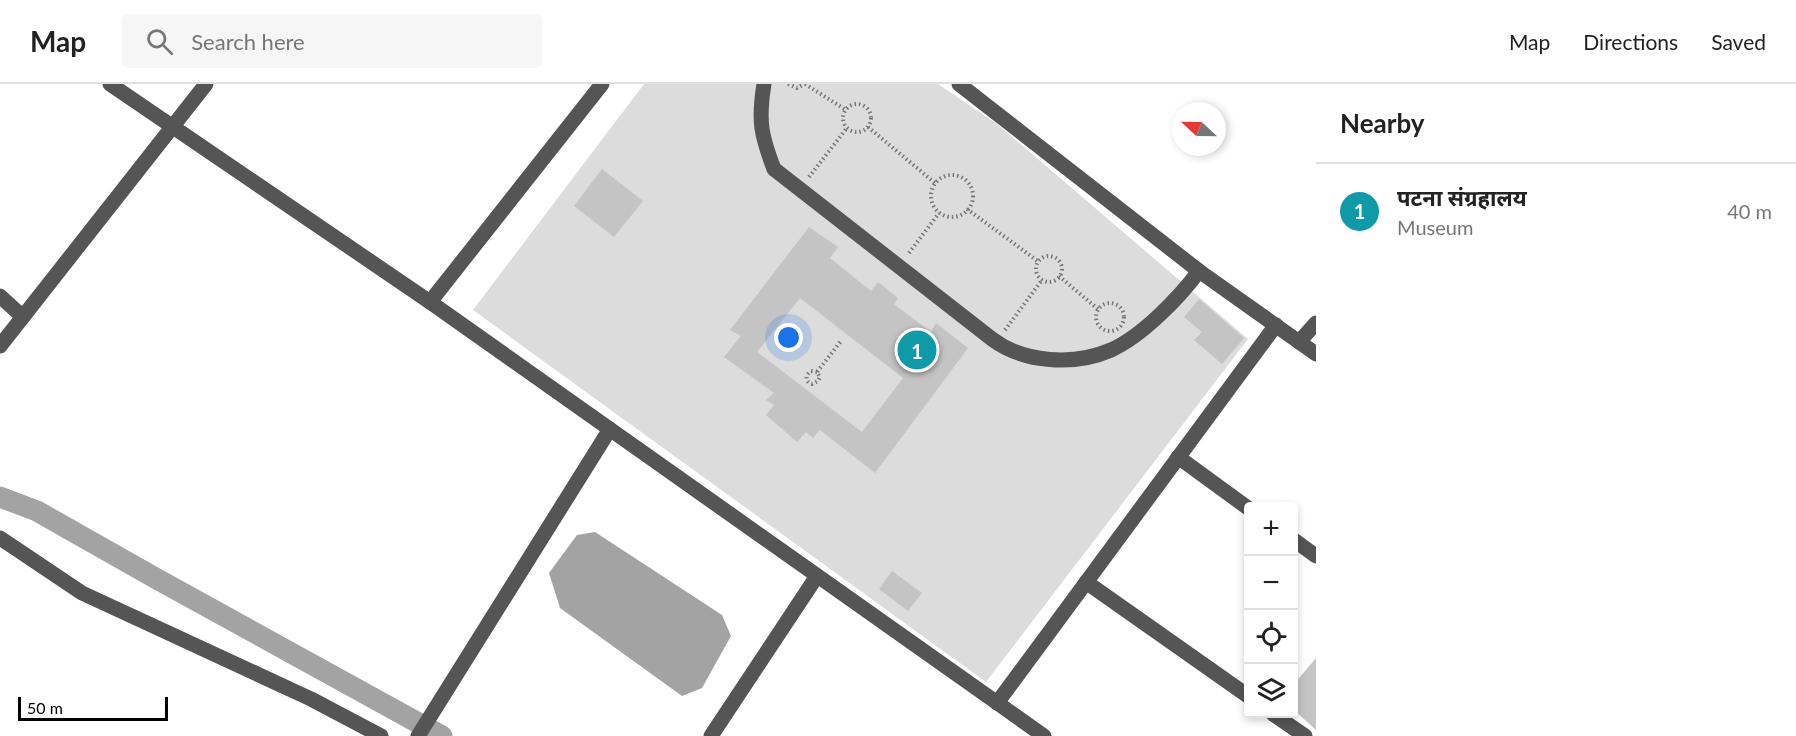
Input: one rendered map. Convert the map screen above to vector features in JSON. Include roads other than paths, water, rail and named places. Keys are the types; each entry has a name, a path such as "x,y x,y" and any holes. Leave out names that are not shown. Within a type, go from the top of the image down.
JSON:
{"street":[{"path":"110,84 430,302 1044,736"},
{"path":"0,346 206,84"},
{"path":"430,302 602,84"},
{"path":"764,84 760,108 763,139 774,169 996,342 1014,352 1048,360 1082,358 1111,350 1132,337 1160,314 1184,291 1199,271"},
{"path":"959,84 1199,271 1316,354"},
{"path":"0,296 23,317"},
{"path":"1299,342 1316,323"},
{"path":"997,703 1276,325"},
{"path":"417,736 610,429"},
{"path":"1178,457 1244,505"},
{"path":"0,538 82,593 311,699 381,736"},
{"path":"1298,543 1316,556"},
{"path":"711,736 817,576"},
{"path":"1086,582 1244,693"},
{"path":"1280,718 1305,736"},
{"path":"1016,736 1024,722"}],"waterway":[{"path":"0,497 37,511 442,736"}],"place":[{"name":"पटना संग्रहालय","path":"917,350"}]}
